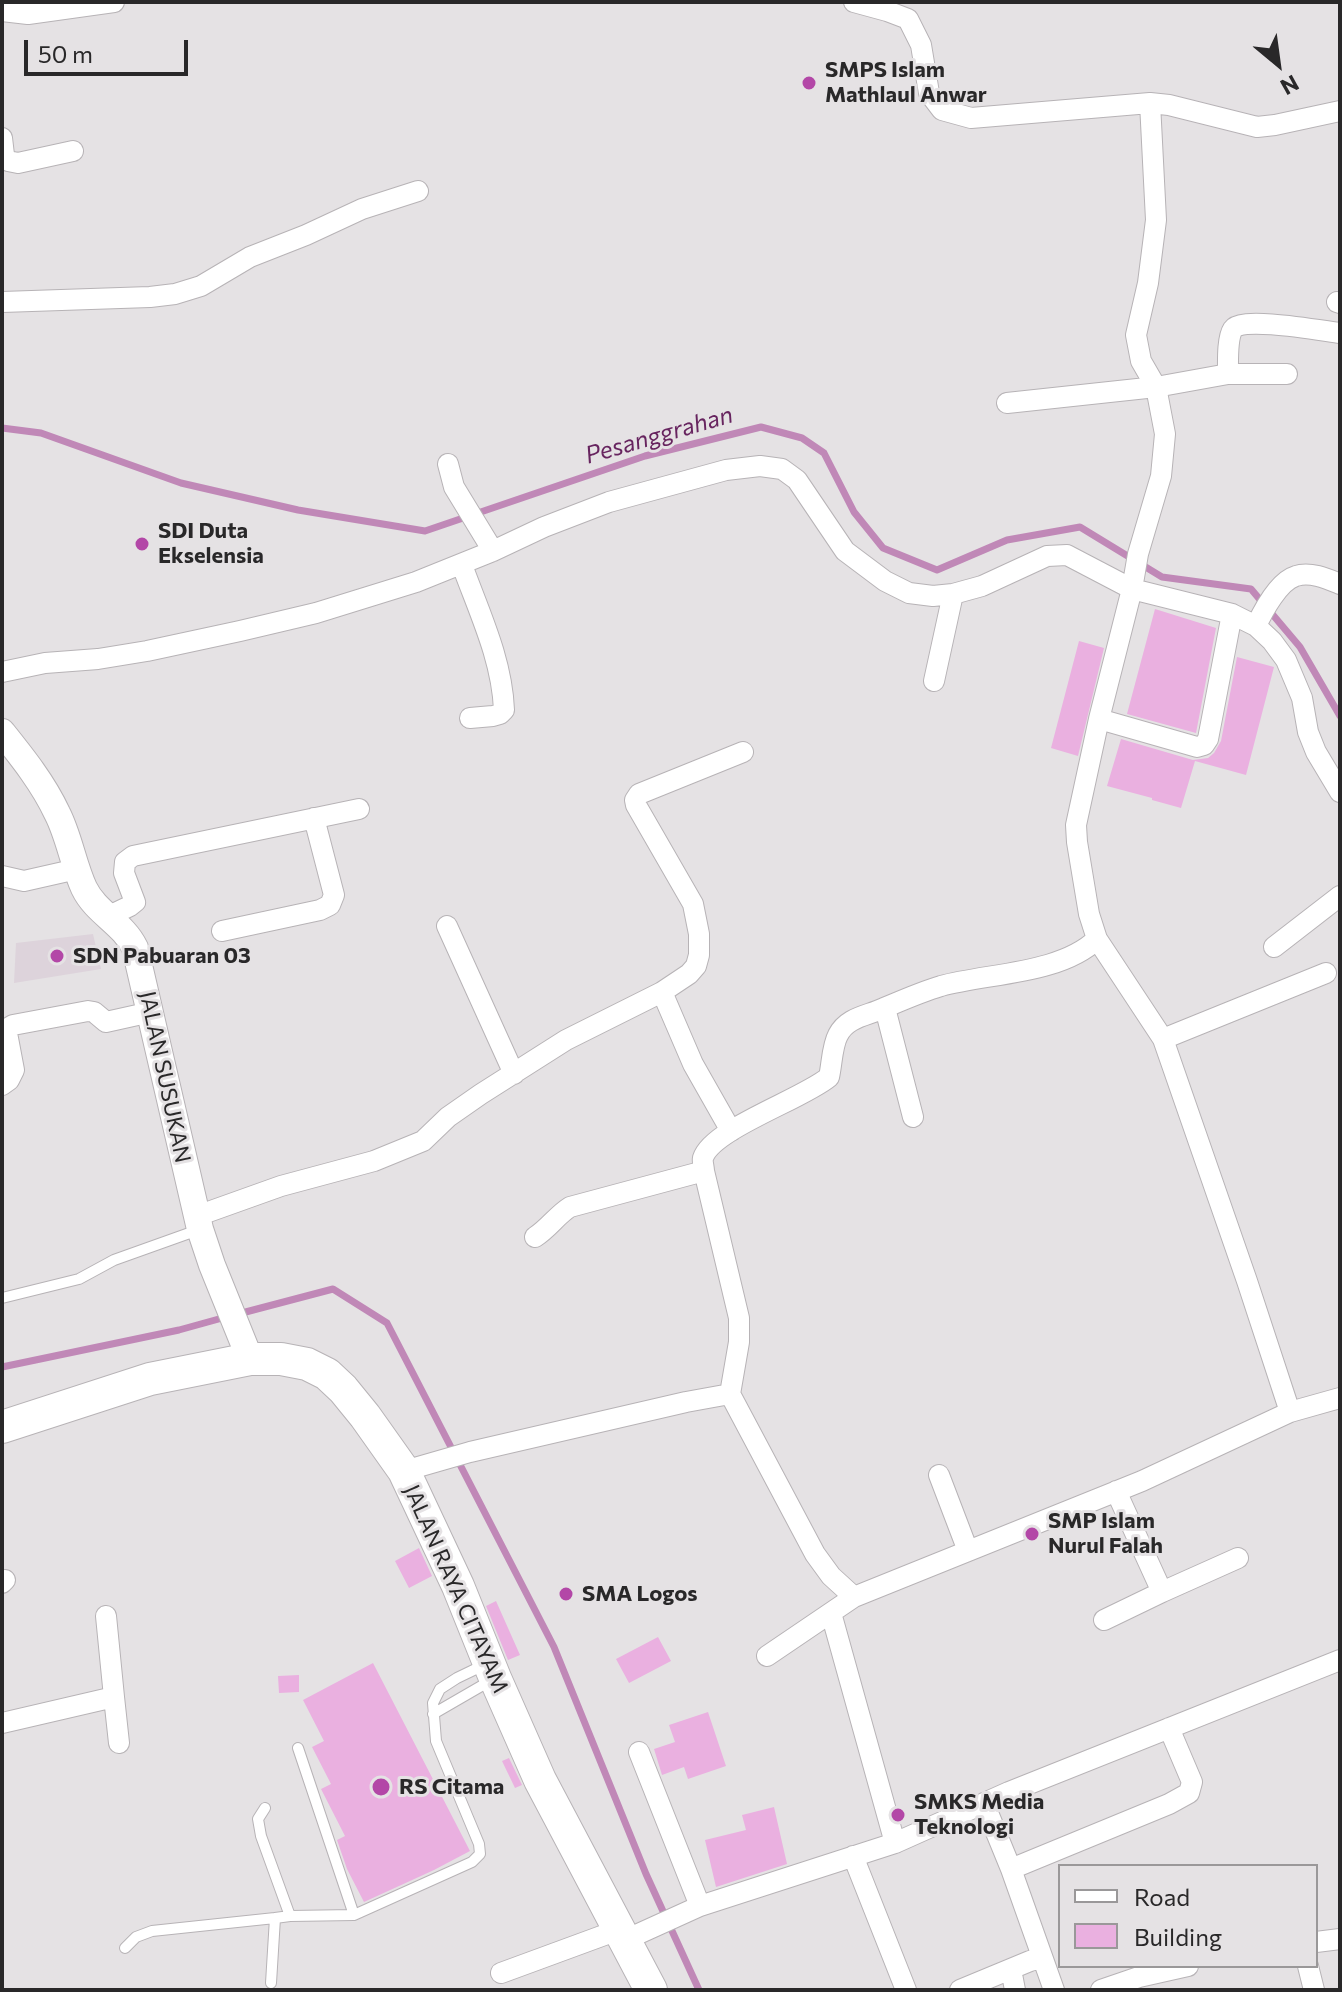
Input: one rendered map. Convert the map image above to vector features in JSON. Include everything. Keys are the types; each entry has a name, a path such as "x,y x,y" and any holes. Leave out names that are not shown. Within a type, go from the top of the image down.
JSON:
{"main road":[{"name":"JALAN RAYA CITAYAM","path":"2,1427 246,1348 307,1364 327,1374 358,1407 404,1471 458,1586 540,1780 627,1934 651,1990"}],"street":[{"path":"2,11 28,14 114,2"},
{"path":"854,2 908,19 921,45 929,93 942,110 971,118 1150,103 1195,110 1257,127 1340,111"},
{"path":"1150,103 1155,241 1136,335 1141,361 1156,387 1165,434 1161,476 1138,554 1099,719 1076,825 1078,854 1097,939 1163,1039 1290,1412"},
{"path":"2,138 4,155 8,161 18,163 73,151"},
{"path":"2,302 175,294 201,286 250,257 362,209 418,191"},
{"path":"1228,374 1231,335 1237,324 1253,322 1340,333"},
{"path":"1007,403 1156,387 1228,374 1287,374"},
{"path":"448,464 454,487 488,543"},
{"path":"2,672 45,663 147,651 316,613 462,565 488,543 544,527 609,502 726,470 760,466 782,469 797,480 845,551 885,581 909,593 933,596 953,594 982,586 1047,556 1067,555 1132,584 1259,620 1286,660 1302,698 1308,732 1316,752 1340,792"},
{"path":"462,565 493,647 503,685 504,710 500,714 470,718"},
{"path":"1259,620 1281,586 1297,575 1320,576 1340,584"},
{"path":"934,681 953,594"},
{"path":"1099,719 1197,747 1204,745 1208,739 1232,614"},
{"name":"JALAN SUSUKAN","path":"2,732 31,769 58,814 85,889 100,911 129,934 135,948 199,1222 246,1348"},
{"path":"199,1222 281,1186 374,1161 423,1141 448,1117 566,1040 662,992 689,974 696,966 699,955 699,934 693,904 635,800 639,794 743,752"},
{"path":"107,917 135,902 124,873 125,862 133,856 359,809"},
{"path":"222,931 320,910 330,905 334,895 314,818"},
{"path":"2,876 24,881 77,869"},
{"path":"1274,947 1340,896"},
{"path":"447,926 514,1074"},
{"path":"854,1597 831,1576 815,1554 730,1394 739,1342 739,1318 703,1158 713,1144 731,1131 800,1096 829,1077 838,1036 849,1021 943,986 1057,962 1086,949 1097,939"},
{"path":"1163,1039 1326,973"},
{"path":"662,992 693,1064 731,1131"},
{"path":"885,1008 913,1117"},
{"path":"2,1085 14,1070 7,1033 13,1025 88,1011 106,1022 151,1012"},
{"path":"535,1237 570,1207 704,1171"},
{"path":"404,1471 470,1452 730,1394"},
{"path":"767,1656 854,1597 1116,1491 1290,1412 1340,1398"},
{"path":"939,1475 968,1551"},
{"path":"1116,1491 1162,1592"},
{"path":"1104,1620 1238,1558"},
{"path":"831,1613 895,1843"},
{"path":"106,1616 119,1743"},
{"path":"501,1973 627,1934 895,1843 984,1803 1340,1660"},
{"path":"2,1723 114,1697"},
{"path":"1011,1869 1189,1793 1192,1782 1169,1728"},
{"path":"639,1752 694,1909"},
{"path":"984,1803 1054,1990"},
{"path":"853,1856 906,1990"},
{"path":"1318,1942 1340,1939"},
{"path":"960,1990 1041,1958"},
{"path":"1101,1990 1179,1968"},
{"path":"1308,1968 1314,1990"},
{"path":"1011,1969 1015,1990"}],"lane":[{"path":"2,1298 79,1279 199,1222"},
{"path":"433,1714 467,1696 492,1671"},
{"path":"125,1948 136,1937 152,1931 290,1916 354,1915 472,1862 480,1854 479,1844 436,1741 433,1703 440,1689 457,1678 492,1671"},
{"path":"298,1748 354,1915"},
{"path":"265,1808 258,1819 261,1836 290,1916"},
{"path":"271,1983 275,1918"}],"shaded area":[{"name":"SDN Pabuaran 03","path":"93,934 101,969 14,983 16,943"}],"building":[{"path":"1155,609 1216,628 1196,733 1127,714"},
{"path":"1079,641 1104,648 1078,756 1051,748"},
{"path":"1237,657 1274,667 1246,775 1195,761 1181,808 1107,786 1121,739 1193,760 1208,758 1214,753 1221,741"},
{"path":"419,1548 432,1576 409,1588 395,1561"},
{"path":"496,1601 520,1655 508,1660 486,1606"},
{"path":"658,1637 671,1661 629,1683 616,1659"},
{"name":"RS Citama","path":"373,1663 470,1851 364,1902 347,1869 337,1840 345,1836 321,1789 331,1784 312,1747 324,1741 303,1700"},
{"path":"299,1675 299,1692 279,1693 278,1676"},
{"path":"708,1712 726,1766 688,1779 684,1767 662,1775 654,1749 675,1742 669,1725"},
{"path":"509,1758 522,1785 515,1788 502,1761"},
{"path":"774,1807 787,1864 716,1887 705,1840 746,1830 742,1815"}],"waterway":[{"name":"Pesanggrahan","path":"2,428 41,433 181,483 298,510 425,531 645,456 761,427 802,438 824,453 854,512 883,548 937,570 1007,540 1080,527 1162,577 1251,589 1300,647 1340,716"},
{"path":"238,1314 333,1289 387,1323 554,1647 646,1874 699,1990"},
{"path":"2,1367 179,1330 226,1317"}],"place":[{"name":"SMPS Islam Mathlaul Anwar","path":"809,83"},
{"name":"SDI Duta Ekselensia","path":"142,544"},
{"name":"SDN Pabuaran 03","path":"57,956"},
{"name":"SMP Islam Nurul Falah","path":"1032,1534"},
{"name":"SMA Logos","path":"566,1594"},
{"name":"RS Citama","path":"381,1787"},
{"name":"SMKS Media Teknologi","path":"898,1815"}]}
